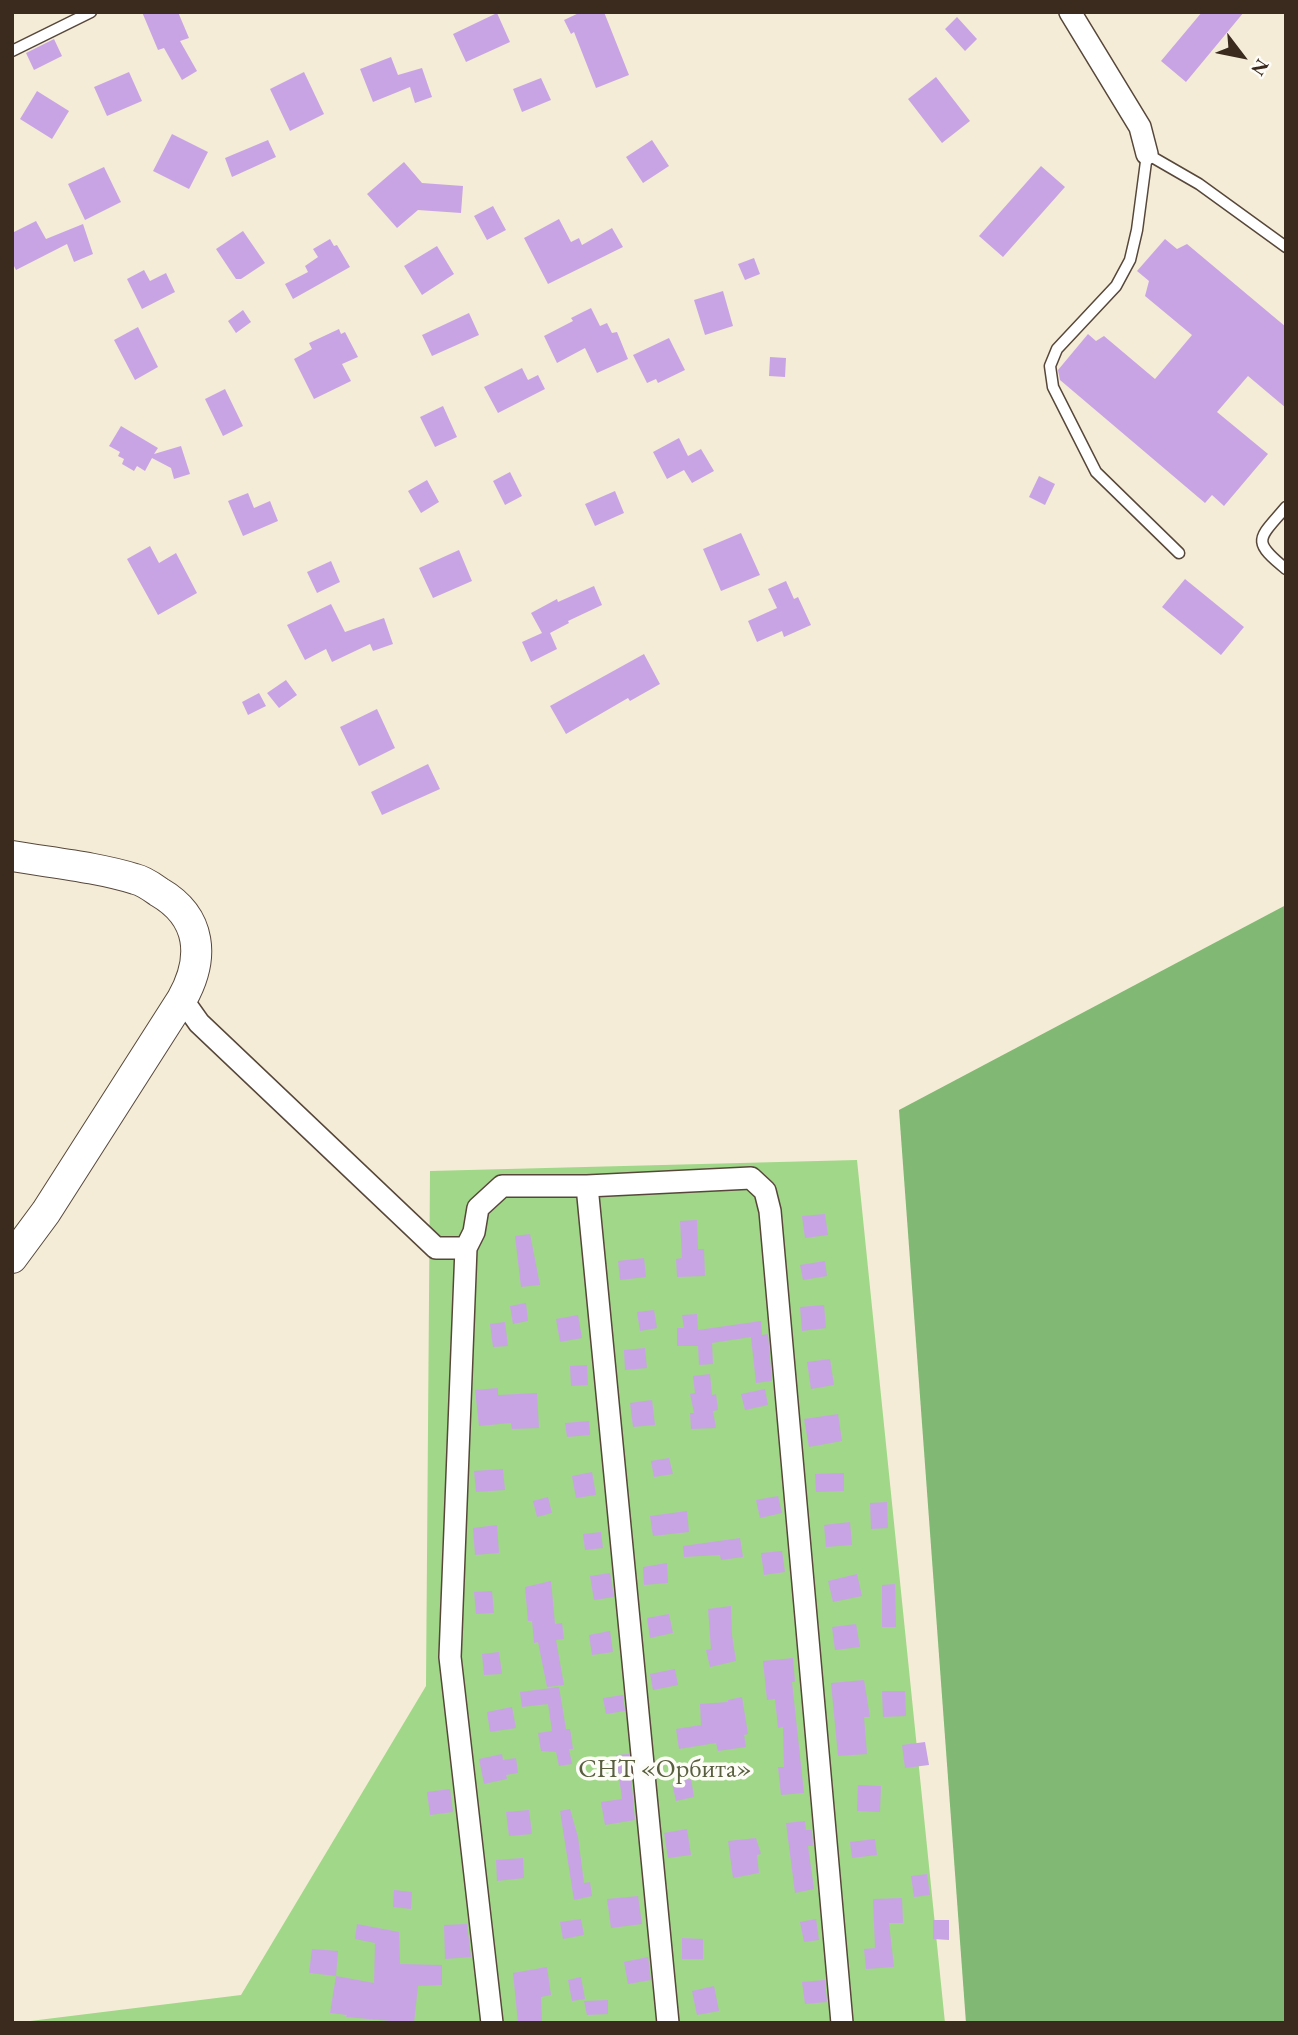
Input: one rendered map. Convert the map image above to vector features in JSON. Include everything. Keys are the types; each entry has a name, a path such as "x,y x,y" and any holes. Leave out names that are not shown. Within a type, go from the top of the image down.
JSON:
{"street":[{"path":"1070,12 1140,127 1147,154"},
{"path":"12,856 138,879 179,906 192,929 197,949 197,966 182,999 46,1212 12,1258"},
{"path":"182,999 199,1023 436,1248 466,1248"},
{"path":"492,2023 450,1657 466,1248 474,1232 478,1208 502,1186 587,1186 751,1178 765,1191 770,1211 842,2023"},
{"path":"587,1186 668,2023"}],"lane":[{"path":"12,51 91,12"},
{"path":"1180,553 1105,483 1092,467 1053,387 1050,366 1057,349 1116,286 1130,260 1137,230 1147,154 1199,184 1286,247"},
{"path":"1286,507 1263,535 1261,544 1265,553 1286,569"}],"green space":[{"path":"1286,905 1286,2023 966,2023 899,1110"},
{"name":"СНТ «Орбита»","path":"857,1160 945,2023 14,2023 241,1995 426,1686 430,1171"}],"building":[{"path":"142,12 178,12 189,38 180,41 197,71 182,80 164,48 158,50"},
{"path":"581,12 604,12 629,75 596,88 574,32 571,34 564,20"},
{"path":"1202,12 1244,12 1186,82 1161,61"},
{"path":"497,13 510,42 466,62 453,34"},
{"path":"957,17 977,39 965,51 945,29"},
{"path":"54,39 62,56 34,70 26,53"},
{"path":"391,57 398,75 422,68 432,97 415,103 410,87 373,102 360,69"},
{"path":"129,72 142,101 107,116 94,87"},
{"path":"304,72 324,114 290,131 270,89"},
{"path":"936,77 970,121 942,143 908,99"},
{"path":"541,78 551,100 522,112 513,89"},
{"path":"37,91 69,111 52,139 20,119"},
{"path":"172,134 208,152 189,189 153,171"},
{"path":"268,140 276,157 232,177 225,158"},
{"path":"652,140 669,166 643,183 626,157"},
{"path":"404,162 422,183 463,186 461,213 418,210 397,228 367,194"},
{"path":"1041,166 1065,187 1003,257 979,236"},
{"path":"104,167 121,202 85,220 68,184"},
{"path":"493,206 506,230 487,240 474,216"},
{"path":"559,219 571,242 579,238 582,245 612,228 623,247 548,284 524,238"},
{"path":"36,221 46,239 83,224 93,254 74,262 67,244 16,270 12,262 12,233"},
{"path":"243,231 265,263 241,279 236,279 216,249"},
{"path":"330,239 334,246 337,245 350,267 293,299 285,284 308,272 305,266 318,257 313,249"},
{"path":"1165,239 1177,249 1187,244 1286,327 1286,408 1248,376 1217,412 1268,454 1224,506 1212,495 1205,503 1060,380 1058,370 1088,334 1096,341 1104,336 1155,379 1192,335 1145,296 1149,281 1137,271"},
{"path":"437,246 454,274 422,295 404,266"},
{"path":"754,258 760,274 745,280 738,264"},
{"path":"144,270 150,281 166,273 175,292 142,309 127,279"},
{"path":"723,291 733,326 705,335 694,300"},
{"path":"591,308 600,326 607,323 612,333 617,332 628,359 597,373 585,348 557,363 544,336"},
{"path":"243,310 251,322 236,333 228,321"},
{"path":"469,313 479,335 432,356 422,335"},
{"path":"138,327 158,367 135,380 114,340"},
{"path":"339,329 341,334 345,332 358,357 342,364 351,381 314,399 294,359 312,349 309,343"},
{"path":"669,338 685,370 658,383 656,379 647,383 633,355"},
{"path":"770,357 786,358 785,377 769,376"},
{"path":"522,368 528,380 538,375 545,389 498,413 484,387"},
{"path":"225,389 243,426 223,436 205,399"},
{"path":"443,406 457,437 435,447 420,417"},
{"path":"121,426 158,448 154,454 181,446 190,474 174,479 171,468 152,458 145,471 137,466 134,471 122,464 124,459 118,456 120,452 109,446"},
{"path":"679,438 688,456 701,449 714,471 692,483 684,470 667,479 653,452"},
{"path":"510,472 522,496 505,505 493,481"},
{"path":"1039,476 1055,484 1045,505 1029,497"},
{"path":"427,480 439,502 421,513 408,491"},
{"path":"615,491 624,513 595,526 585,504"},
{"path":"248,493 254,508 270,501 278,521 243,536 228,501"},
{"path":"741,533 760,575 721,591 703,549"},
{"path":"150,546 159,563 176,553 197,593 158,615 127,559"},
{"path":"459,550 472,581 433,598 419,568"},
{"path":"331,561 340,582 317,593 307,572"},
{"path":"1185,579 1244,627 1221,655 1162,607"},
{"path":"786,581 794,599 798,597 811,625 784,637 782,631 757,642 748,621 777,608 768,589"},
{"path":"594,586 602,605 550,633 557,649 531,662 522,642 542,633 531,613 557,599 558,602"},
{"path":"331,604 345,632 384,618 393,644 373,651 370,644 332,662 326,649 305,660 287,625"},
{"path":"644,654 660,684 630,701 628,698 566,734 550,706"},
{"path":"286,680 297,695 279,708 267,693"},
{"path":"259,693 266,706 248,715 242,702"},
{"path":"377,709 395,748 359,766 340,727"},
{"path":"428,764 440,789 382,815 371,792"},
{"path":"825,1214 828,1235 805,1238 802,1216"},
{"path":"697,1220 698,1249 704,1249 705,1276 677,1277 676,1259 682,1258 680,1221"},
{"path":"530,1234 540,1285 521,1287 515,1236"},
{"path":"644,1258 646,1277 620,1280 618,1261"},
{"path":"825,1261 827,1276 803,1280 800,1265"},
{"path":"526,1303 528,1321 513,1324 510,1306"},
{"path":"824,1305 826,1328 802,1331 800,1307"},
{"path":"654,1310 657,1328 640,1331 637,1312"},
{"path":"697,1314 698,1330 761,1321 762,1335 768,1334 772,1381 756,1383 751,1337 712,1343 713,1364 699,1365 698,1346 677,1346 677,1328 684,1328 682,1315"},
{"path":"578,1315 582,1338 560,1342 556,1319"},
{"path":"505,1322 508,1346 493,1347 490,1324"},
{"path":"645,1348 647,1368 625,1370 624,1350"},
{"path":"830,1359 834,1385 811,1389 807,1362"},
{"path":"587,1365 588,1385 571,1386 570,1366"},
{"path":"710,1374 712,1395 716,1394 718,1410 713,1411 716,1428 691,1429 690,1413 694,1413 690,1394 695,1393 693,1376"},
{"path":"498,1388 498,1395 537,1393 539,1428 512,1429 511,1423 479,1426 475,1390"},
{"path":"765,1389 768,1405 745,1410 741,1394"},
{"path":"652,1400 655,1425 633,1427 630,1403"},
{"path":"838,1414 842,1441 809,1447 804,1419"},
{"path":"589,1421 590,1435 567,1437 565,1423"},
{"path":"669,1458 673,1474 654,1477 651,1461"},
{"path":"503,1469 505,1490 476,1492 474,1471"},
{"path":"592,1472 596,1495 576,1498 572,1476"},
{"path":"844,1473 844,1491 816,1492 815,1474"},
{"path":"778,1496 782,1513 760,1518 756,1500"},
{"path":"548,1497 552,1513 537,1517 533,1501"},
{"path":"887,1502 888,1528 871,1529 870,1503"},
{"path":"687,1511 689,1532 653,1536 650,1516"},
{"path":"850,1522 852,1545 826,1547 824,1525"},
{"path":"497,1525 499,1553 475,1555 473,1528"},
{"path":"601,1532 603,1548 585,1550 583,1534"},
{"path":"740,1538 743,1557 721,1560 720,1555 684,1557 683,1546"},
{"path":"782,1551 785,1572 764,1575 761,1553"},
{"path":"667,1563 668,1583 644,1585 643,1567"},
{"path":"610,1573 614,1597 594,1600 590,1576"},
{"path":"857,1574 862,1596 833,1602 828,1581"},
{"path":"551,1581 555,1624 562,1623 564,1639 556,1640 564,1685 547,1687 538,1642 534,1643 532,1621 528,1621 525,1587"},
{"path":"895,1584 896,1627 882,1627 882,1585"},
{"path":"492,1591 494,1613 476,1614 474,1592"},
{"path":"731,1606 736,1661 710,1667 706,1650 711,1649 708,1609"},
{"path":"669,1614 673,1633 650,1638 647,1618"},
{"path":"856,1624 860,1647 835,1650 832,1627"},
{"path":"610,1631 613,1652 592,1655 589,1635"},
{"path":"499,1652 502,1674 484,1675 482,1654"},
{"path":"793,1658 795,1682 792,1682 804,1793 781,1795 778,1767 784,1767 783,1727 778,1728 775,1699 767,1700 763,1661"},
{"path":"675,1669 678,1685 653,1690 650,1674"},
{"path":"864,1680 870,1717 864,1717 867,1754 838,1756 831,1683"},
{"path":"559,1687 566,1729 570,1729 573,1749 569,1749 572,1764 559,1766 556,1752 541,1751 538,1733 552,1731 548,1704 522,1707 520,1692"},
{"path":"882,1691 905,1691 906,1716 883,1717"},
{"path":"623,1695 625,1711 606,1714 603,1698"},
{"path":"742,1697 748,1734 744,1735 746,1747 718,1751 716,1743 679,1749 676,1729 701,1725 700,1704 728,1702"},
{"path":"512,1707 516,1728 490,1732 487,1712"},
{"path":"925,1742 929,1765 905,1768 902,1745"},
{"path":"502,1754 503,1760 516,1758 518,1773 506,1775 507,1779 484,1784 479,1759"},
{"path":"629,1754 635,1820 605,1825 601,1802 622,1799 616,1755"},
{"path":"691,1779 694,1797 676,1801 672,1783"},
{"path":"858,1785 881,1786 880,1812 857,1811"},
{"path":"450,1789 453,1812 430,1815 427,1792"},
{"path":"570,1809 578,1837 584,1883 590,1882 592,1896 574,1900 560,1811"},
{"path":"529,1810 532,1834 509,1836 506,1812"},
{"path":"805,1821 806,1830 812,1830 813,1846 808,1846 814,1889 795,1893 786,1823"},
{"path":"687,1829 691,1855 668,1858 664,1833"},
{"path":"756,1838 761,1854 757,1855 759,1873 733,1878 728,1841"},
{"path":"875,1839 877,1855 852,1858 850,1842"},
{"path":"523,1858 524,1878 497,1881 496,1860"},
{"path":"927,1874 930,1895 914,1897 911,1876"},
{"path":"394,1890 412,1892 411,1909 393,1907"},
{"path":"638,1896 642,1924 611,1928 607,1899"},
{"path":"902,1898 903,1923 889,1923 894,1967 866,1969 864,1949 875,1948 873,1899"},
{"path":"581,1919 584,1935 563,1939 560,1922"},
{"path":"816,1919 819,1940 804,1942 800,1922"},
{"path":"933,1920 949,1920 949,1940 933,1939"},
{"path":"357,1924 399,1932 400,1964 442,1965 442,1985 418,1986 414,2023 330,2013 336,1976 374,1983 375,1943 355,1939"},
{"path":"467,1924 471,1957 445,1959 444,1925"},
{"path":"682,1938 703,1939 703,1959 682,1959"},
{"path":"312,1949 338,1951 336,1976 309,1973"},
{"path":"648,1957 651,1980 628,1984 624,1962"},
{"path":"547,1967 551,1995 541,1997 542,2023 518,2023 513,1973"},
{"path":"581,1977 585,1999 572,2001 568,1980"},
{"path":"825,1980 827,2002 805,2004 802,1982"},
{"path":"714,1986 719,2011 697,2015 692,1991"},
{"path":"608,2000 608,2014 587,2015 584,2001"}]}
